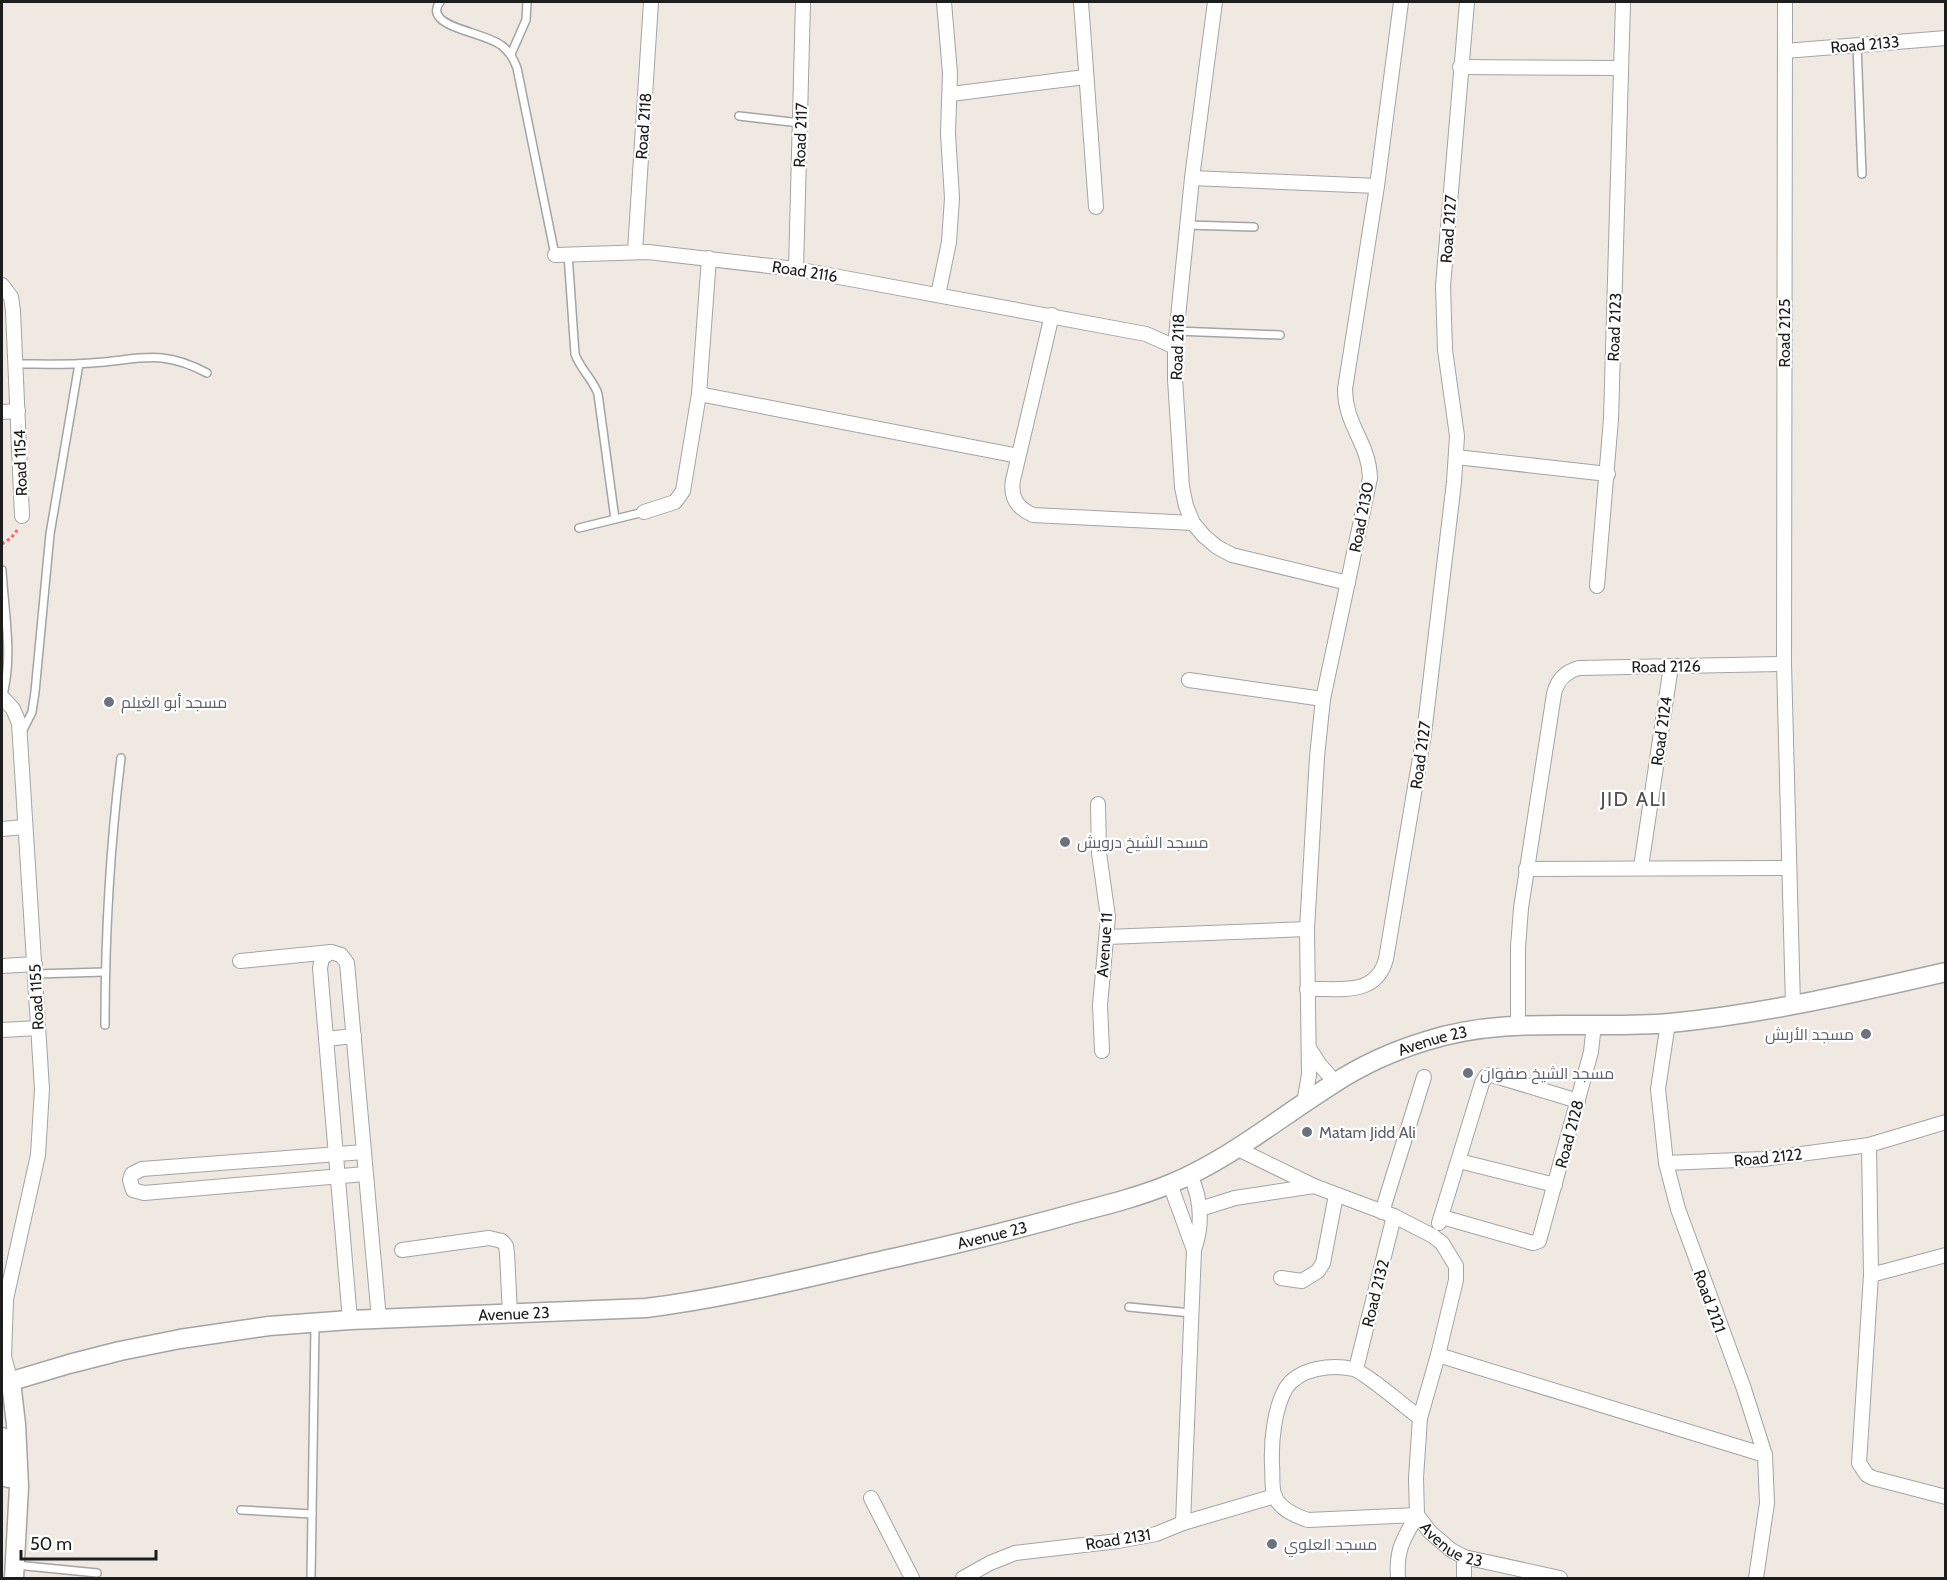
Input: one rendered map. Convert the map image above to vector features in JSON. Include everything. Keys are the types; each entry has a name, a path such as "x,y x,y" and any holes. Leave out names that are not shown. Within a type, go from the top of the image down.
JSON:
{"street":[{"name":"Road 2118","path":"636,251 651,2"},
{"name":"Road 2117","path":"796,269 803,2"},
{"path":"938,295 949,242 952,198 948,134 951,94 944,2"},
{"path":"1081,2 1096,207"},
{"name":"Road 2118","path":"1215,2 1192,178 1175,347 1182,487 1186,506 1193,523 1210,542 1232,555 1348,584"},
{"name":"Road 2130","path":"1304,1103 1309,1075 1307,929 1316,768 1323,699 1370,478 1368,456 1347,413 1345,388 1377,186 1401,2"},
{"name":"Road 2127","path":"1307,989 1368,986 1377,979 1383,970 1406,847 1424,734 1456,457 1455,415 1444,350 1443,307 1460,67 1467,2"},
{"name":"Road 2123","path":"1597,586 1611,419 1623,2"},
{"name":"Road 2125","path":"1784,664 1785,2"},
{"name":"Road 2133","path":"1785,51 1946,38"},
{"path":"1460,67 1622,68"},
{"path":"951,94 1085,77"},
{"path":"1192,178 1377,186"},
{"name":"Road 2116","path":"562,254 636,251 796,269 1146,334 1175,347"},
{"path":"644,512 675,502 683,491 699,394 709,258"},
{"name":"Road 1154","path":"2,285 11,297 17,364 22,516"},
{"path":"1052,315 1011,489 1018,506 1033,515 1193,523"},
{"path":"699,394 1018,456"},
{"name":"Road 1154","path":"2,412 18,411"},
{"path":"1456,457 1608,474"},
{"path":"1784,664 1793,1006"},
{"name":"Road 2126","path":"1518,1025 1518,947 1526,869 1554,694 1560,680 1571,670 1579,668 1784,664"},
{"name":"Road 2124","path":"1641,867 1671,666"},
{"path":"1189,680 1323,699"},
{"name":"Road 1155","path":"2,698 13,709 19,723 42,1089 38,1155 4,1303 6,1383"},
{"name":"Avenue 11","path":"1098,804 1099,854 1108,917 1100,1005 1102,1051"},
{"path":"2,829 24,827"},
{"path":"1526,869 1789,868"},
{"path":"1107,937 1307,929"},
{"path":"331,952 326,954 320,963 350,1320"},
{"path":"240,961 331,952 341,955 346,963 379,1319"},
{"path":"2,966 35,969"},
{"name":"Avenue 23","path":"6,1383 69,1364 170,1341 269,1326 350,1320 646,1308 732,1295 987,1236 1133,1197 1170,1184 1236,1148 1335,1082 1371,1063 1426,1041 1457,1032 1518,1025 1668,1023 1793,1006 1946,972"},
{"name":"Road 2121","path":"1668,1023 1658,1089 1666,1163 1678,1209 1744,1389 1765,1455 1767,1503 1758,1578"},
{"name":"Road 2128","path":"1442,1217 1537,1243 1542,1237 1592,1052 1594,1024"},
{"path":"2,1030 38,1028"},
{"path":"326,1039 354,1036"},
{"path":"1308,1046 1320,1065 1335,1082"},
{"path":"1433,1236 1442,1217 1486,1076 1492,1075 1578,1101"},
{"path":"1388,1214 1424,1077"},
{"name":"Road 2122","path":"1666,1163 1762,1159 1869,1145 1946,1122"},
{"path":"1869,1145 1871,1275 1859,1463 1863,1470 1873,1478 1946,1497"},
{"name":"Avenue 23","path":"1236,1148 1314,1186 1388,1214 1433,1236 1442,1243 1456,1266 1456,1280 1420,1418 1416,1478 1418,1515 1430,1532 1451,1550 1464,1557 1528,1574 1560,1578"},
{"path":"364,1152 136,1171 132,1174 130,1185 133,1190 144,1193 365,1174"},
{"path":"1459,1161 1555,1185"},
{"path":"236,1162 238,1185"},
{"path":"1183,1523 1194,1250 1198,1237 1200,1209 1195,1185 1190,1175"},
{"path":"1170,1184 1194,1250"},
{"path":"1200,1209 1246,1196 1314,1186"},
{"path":"1281,1278 1302,1281 1318,1271 1323,1263 1336,1195"},
{"name":"Road 2132","path":"1356,1369 1388,1214"},
{"path":"402,1250 489,1238 502,1241 507,1253 510,1314"},
{"path":"1871,1275 1946,1255"},
{"path":"1438,1355 1765,1455"},
{"path":"1418,1515 1308,1520 1296,1516 1285,1509 1275,1496 1271,1450 1278,1410 1287,1387 1305,1373 1330,1367 1356,1369 1420,1418"},
{"path":"6,1383 16,1425 19,1487 14,1571"},
{"path":"2,1437 10,1499 16,1517"},
{"name":"Road 2131","path":"963,1578 990,1563 1015,1553 1118,1542 1156,1534 1183,1523 1275,1496"},
{"path":"871,1498 912,1578"},
{"path":"1398,1578 1397,1559 1401,1544 1418,1515"},
{"path":"1464,1557 1464,1578"}],"lane":[{"path":"440,2 436,13 441,20 499,44 511,54 517,68 562,254 575,354 598,394 615,519"},
{"path":"511,54 526,20 527,2"},
{"path":"1857,45 1862,174"},
{"path":"739,116 800,123"},
{"path":"1187,225 1254,227"},
{"path":"1176,331 1280,335"},
{"path":"17,364 79,364 155,357 173,359 207,374"},
{"path":"20,737 32,712 49,545 79,364"},
{"path":"579,528 644,512"},
{"path":"2,570 8,657 6,685 2,698"},
{"path":"105,1025 109,865 121,758"},
{"path":"35,969 105,972"},
{"path":"1129,1307 1191,1313"},
{"path":"311,1578 315,1322"},
{"path":"241,1510 312,1514"},
{"path":"14,1571 97,1573"}],"path":[{"path":"2,544 11,538 19,527 22,516"}],"place":[{"name":"مسجد أبو الغيلم","path":"109,702"},
{"name":"مسجد الشيخ درويش","path":"1065,842"},
{"name":"مسجد الأربش","path":"1866,1034"},
{"name":"مسجد الشيخ صفوان","path":"1468,1073"},
{"name":"Matam Jidd Ali","path":"1307,1132"},
{"name":"مسجد العلوي","path":"1272,1544"}],"district":[{"name":"JID ALI","path":"1634,799"}]}
